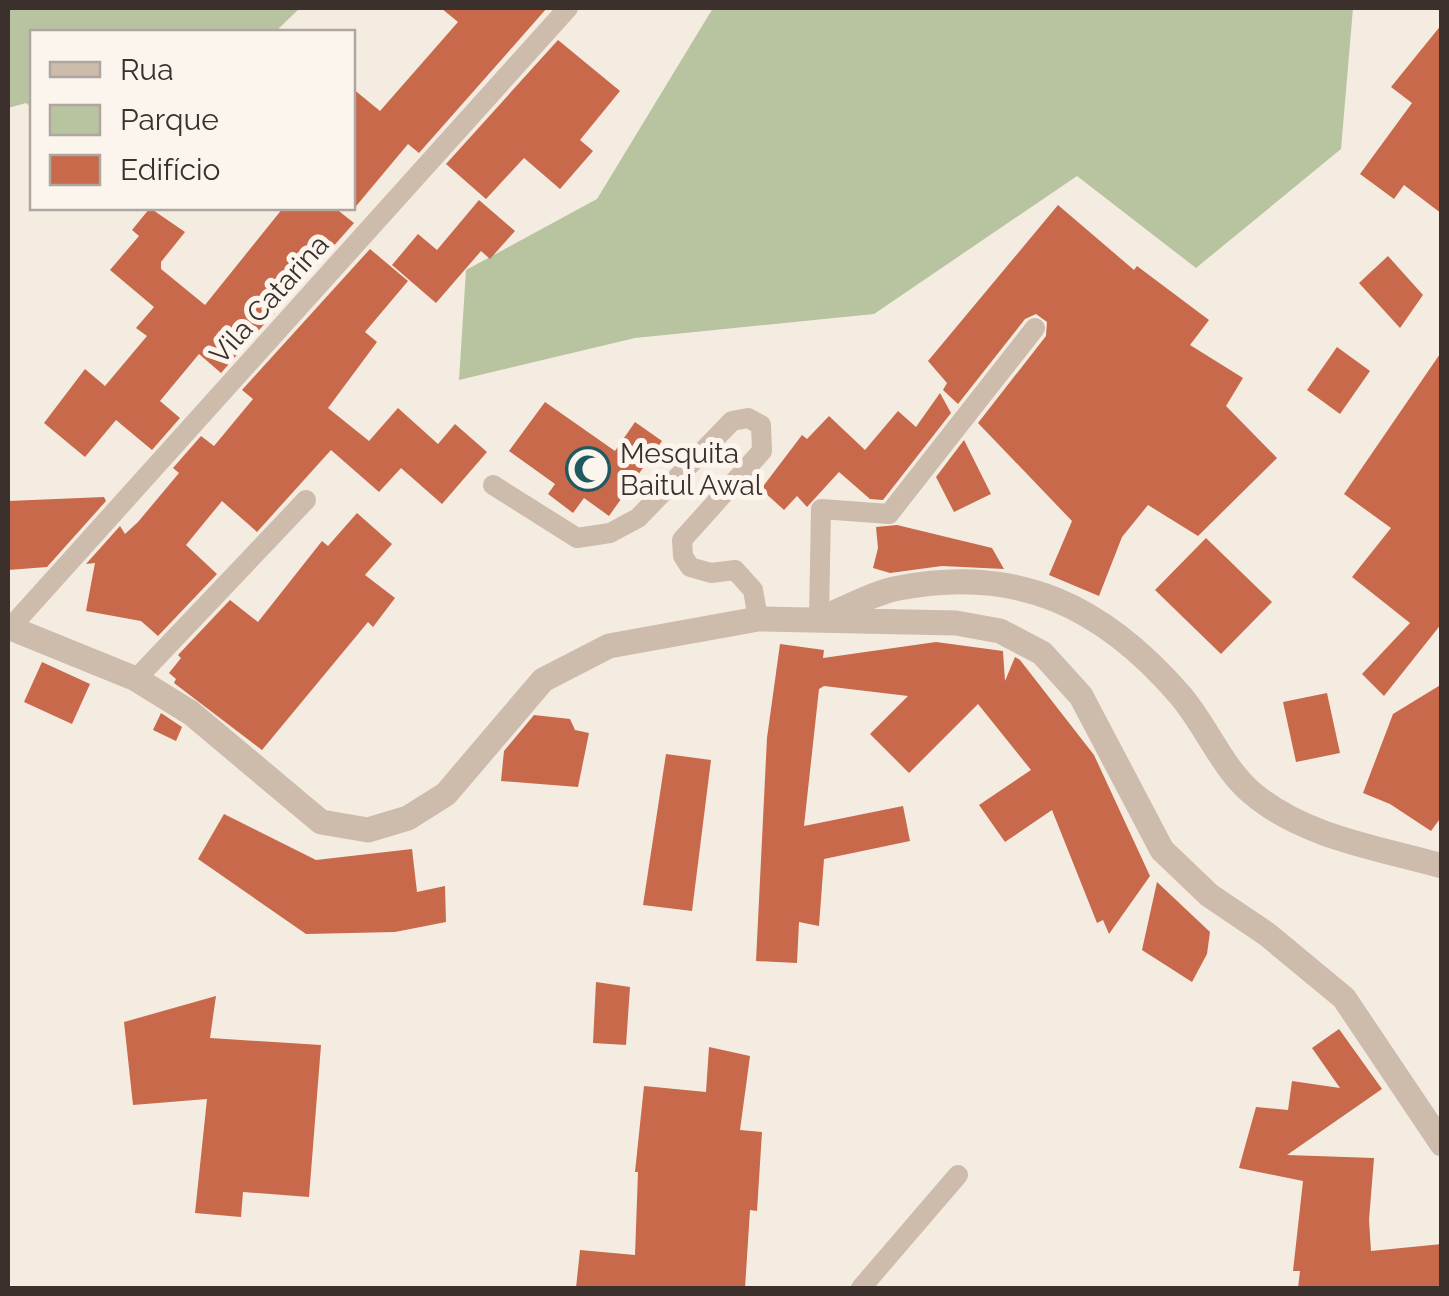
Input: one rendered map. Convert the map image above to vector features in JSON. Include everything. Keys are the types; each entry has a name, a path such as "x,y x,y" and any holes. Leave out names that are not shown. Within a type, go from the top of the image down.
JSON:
{"street":[{"path":"819,618 896,588 974,580 1032,588 1130,641 1183,698 1250,792 1299,825 1442,866"},
{"path":"9,627 136,679 191,714 321,822 368,830 408,818 446,794 543,680 609,646 758,619 956,622 1000,631 1042,653 1081,696 1162,850 1209,895 1268,935 1344,998 1442,1144"}],"lane":[{"name":"Vila Catarina","path":"9,627 568,8"},
{"path":"819,618 822,510 889,514 1035,328"},
{"path":"493,485 578,538 610,533 638,518 732,421 748,418 761,425 762,451 682,540 683,556 690,567 711,573 736,570 753,590 758,619"},
{"path":"136,679 306,500"},
{"path":"861,1288 958,1175"}],"green space":[{"path":"8,8 300,8 277,30 30,30 30,106 26,103 8,108"},
{"path":"713,8 1353,8 1341,149 1196,268 1077,176 874,314 635,338 459,380 466,270 597,199"}],"building":[{"path":"441,8 547,8 419,153 408,144 355,207 355,90 380,111 458,22"},
{"path":"1442,24 1442,214 1404,185 1394,199 1360,174 1412,103 1391,87"},
{"path":"558,40 620,91 580,140 593,151 560,189 524,158 486,199 446,164"},
{"path":"479,200 515,231 490,259 481,251 436,303 392,265 418,234 437,250"},
{"path":"1058,205 1134,270 1137,266 1209,320 1190,345 1243,378 1226,406 1277,458 1198,536 1148,505 1122,537 1099,596 1049,575 1072,521 978,423 1046,336 1047,322 1036,314 1025,319 958,404 943,390 947,383 928,361"},
{"path":"148,210 153,210 185,232 161,262 161,269 205,305 281,210 338,210 354,223 221,373 199,354 160,401 180,418 152,450 116,420 85,457 44,423 85,369 105,386 147,336 136,328 154,307 110,270 139,236 132,230"},
{"path":"370,249 408,281 365,332 377,342 328,408 369,441 398,408 438,444 455,424 487,452 442,504 401,468 379,492 331,450 257,532 222,501 186,545 217,574 158,636 141,621 86,611 95,563 86,564 120,526 125,534 138,522 179,473 173,468 201,436 214,446 253,399 242,390"},
{"path":"1388,256 1423,295 1400,328 1359,283"},
{"path":"1337,347 1370,371 1340,414 1307,390"},
{"path":"1442,351 1442,623 1384,696 1362,674 1410,623 1352,577 1391,528 1344,494"},
{"path":"940,393 951,413 883,500 870,499 839,472 807,507 797,496 784,510 761,489 802,435 807,439 829,416 865,450 898,411 916,427"},
{"name":"Mesquita Baitul Awal","path":"545,402 615,451 635,422 662,441 609,516 584,498 573,513 548,494 555,484 509,451"},
{"path":"964,440 991,494 954,512 936,477"},
{"path":"104,497 106,501 47,567 8,570 8,501"},
{"path":"357,513 392,544 365,575 395,598 373,627 368,622 262,750 174,683 176,679 169,673 181,658 178,655 230,600 258,622 322,541 328,546"},
{"path":"897,525 992,548 1004,569 942,566 890,573 873,568 878,548 876,527"},
{"path":"1206,538 1272,602 1221,654 1155,590"},
{"path":"936,642 1003,651 1005,681 1015,657 1020,660 1094,755 1150,876 1109,934 1103,920 1097,923 1052,810 1005,842 979,805 1031,770 978,704 909,773 870,734 908,696 824,686 819,689 804,826 903,806 910,841 824,859 819,926 799,922 797,963 756,961 767,738 780,644 824,650 823,658"},
{"path":"42,662 90,684 72,724 24,702"},
{"path":"1442,684 1442,816 1431,831 1390,804 1363,793 1393,714"},
{"path":"1327,693 1340,753 1296,762 1283,702"},
{"path":"161,713 182,727 176,741 153,730"},
{"path":"534,715 570,719 575,730 589,733 578,787 501,781 504,751"},
{"path":"666,754 711,760 692,911 643,905"},
{"path":"224,814 316,860 412,849 417,892 445,886 446,922 395,932 306,934 198,859"},
{"path":"1157,882 1210,932 1207,954 1192,982 1142,950"},
{"path":"596,982 630,987 626,1045 593,1043"},
{"path":"216,996 210,1038 321,1045 309,1197 243,1192 241,1217 195,1213 207,1099 133,1105 124,1022"},
{"path":"1339,1029 1382,1089 1287,1155 1374,1158 1371,1251 1442,1244 1442,1281 1437,1288 1298,1288 1300,1271 1293,1271 1303,1181 1239,1168 1256,1107 1288,1110 1292,1081 1340,1088 1312,1048"},
{"path":"709,1047 750,1056 740,1130 762,1132 757,1211 750,1210 745,1288 576,1288 580,1250 635,1255 635,1172 644,1086 706,1092"}],"place":[{"name":"Mesquita Baitul Awal","path":"588,469"}]}
